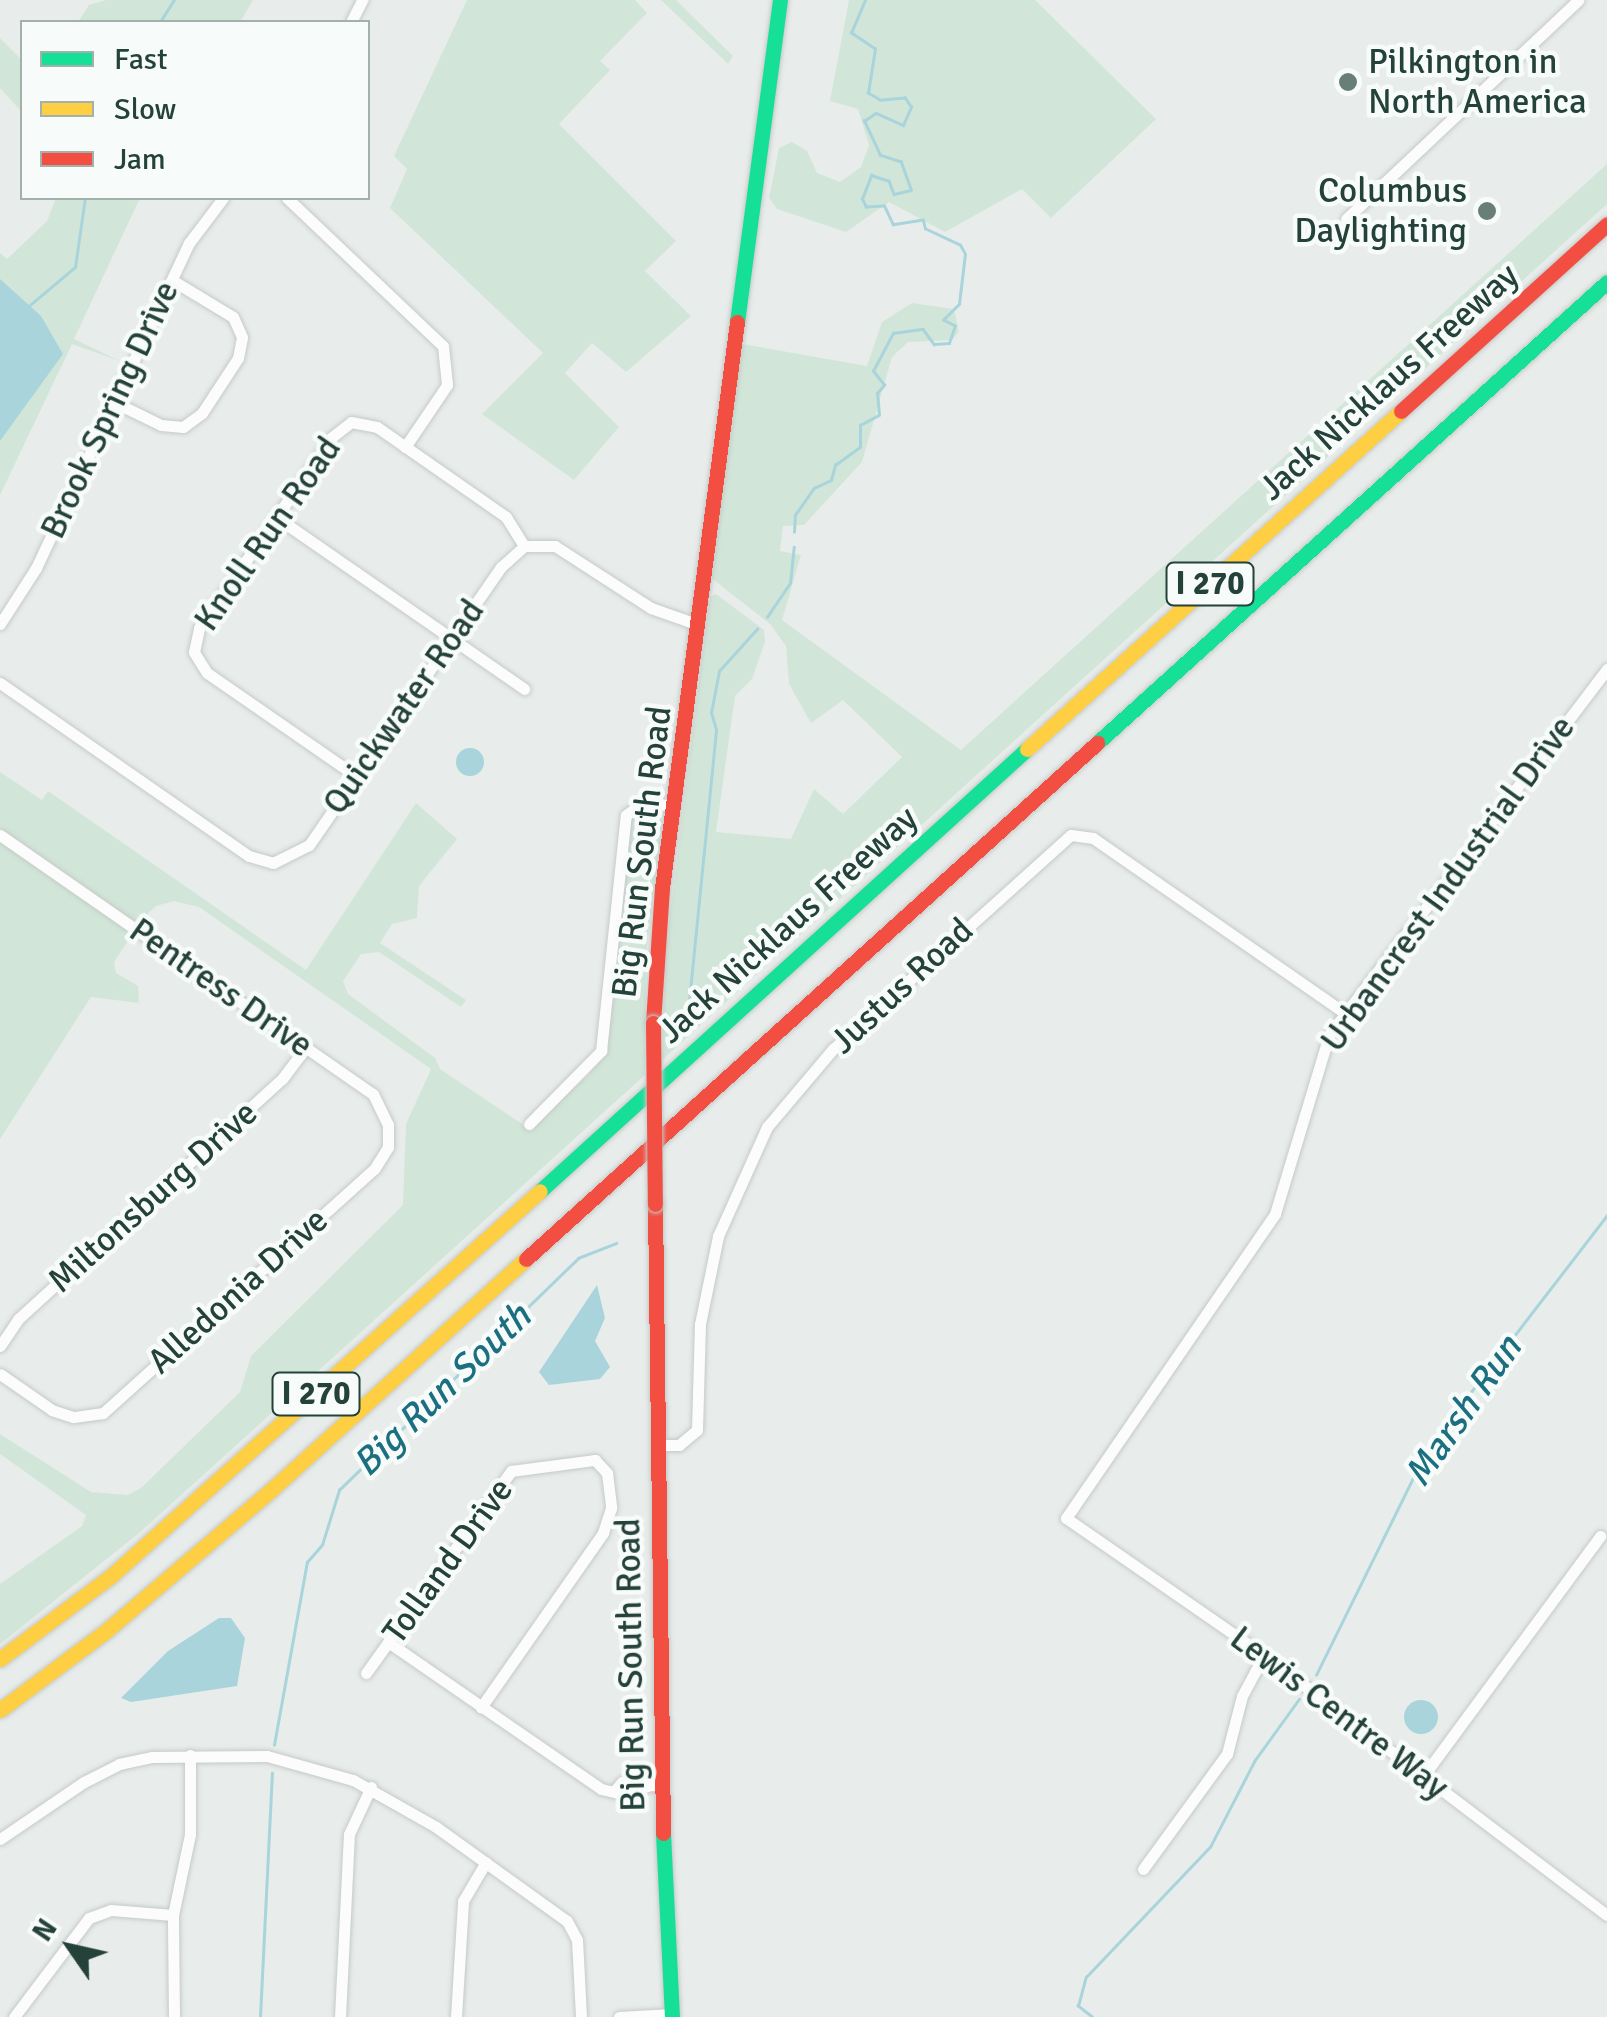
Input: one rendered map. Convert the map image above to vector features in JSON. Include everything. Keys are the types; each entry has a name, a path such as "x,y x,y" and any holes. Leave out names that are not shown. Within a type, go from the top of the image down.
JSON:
{"main road":[{"name":"Big Run South Road","path":"672,2015 656,1785 658,1445 653,1023 673,805 780,0"},
{"name":"Jack Nicklaus Freeway","path":"0,1659 110,1576 236,1466 1607,224"},
{"name":"Jack Nicklaus Freeway","path":"0,1710 106,1630 271,1490 1607,282"}],"street":[{"path":"1346,219 1578,0"},
{"name":"Brook Spring Drive","path":"0,624 36,568 172,280 222,200"},
{"path":"289,200 436,338 448,357 447,385 405,447 506,517 524,546 555,546 651,608 699,625"},
{"path":"114,402 168,427 190,424 238,358 241,330 226,310 172,280"},
{"name":"Knoll Run Road","path":"356,776 207,673 194,652 199,628 332,436 352,422 377,427 405,447"},
{"path":"276,518 524,689"},
{"name":"Quickwater Road","path":"0,683 249,856 282,862 309,845 501,567 524,546"},
{"name":"Urbancrest Industrial Drive","path":"1066,1518 1275,1214 1320,1053 1344,1014 1607,669"},
{"path":"530,1124 602,1051 626,815 641,804 673,805"},
{"name":"Pentress Drive","path":"0,834 379,1100 388,1147 374,1169"},
{"name":"Justus Road","path":"658,1445 679,1445 697,1430 700,1324 718,1236 768,1127 833,1049 1058,844 1072,836 1093,838 1344,1014"},
{"name":"Miltonsburg Drive","path":"0,1346 18,1320 282,1079 306,1047"},
{"name":"Alledonia Drive","path":"0,1374 62,1414 102,1413 374,1169"},
{"name":"Tolland Drive","path":"366,1673 511,1471 599,1463 608,1473 611,1508 603,1533 481,1707"},
{"name":"Lewis Centre Way","path":"1066,1518 1264,1655 1607,1915"},
{"path":"1424,1776 1600,1536"},
{"path":"388,1642 601,1788 642,1792 656,1785"},
{"path":"1143,1870 1226,1754 1242,1696 1264,1655"},
{"path":"174,2017 173,1916 190,1834 190,1755"},
{"path":"0,1840 119,1764 190,1755 267,1756 371,1787 567,1921 577,1940 581,2017"},
{"path":"340,2017 349,1834 371,1787"},
{"path":"456,2017 463,1901 486,1862"},
{"path":"14,2017 88,1918 111,1910 173,1916"},
{"path":"619,2017 672,2015"}],"green space":[{"path":"106,0 253,0 241,20 79,20 89,5"},
{"path":"467,0 635,0 647,13 600,61 610,70 559,124 676,241 645,271 691,316 626,372 592,343 565,373 619,427 574,480 482,414 543,353 390,208 407,169 394,156"},
{"path":"661,0 676,0 733,56 728,64"},
{"path":"849,0 1035,0 1156,119 1051,218 1022,189 945,232 889,202 846,232 777,209 769,198 779,148 792,142 807,151 817,173 840,182 861,167 869,145 858,109 830,101"},
{"path":"0,38 20,58 20,110 0,88"},
{"path":"1607,164 1607,204 662,1060 665,954 710,597 716,594 764,630 765,642 752,679 735,696 716,832 791,839 814,789 843,814 902,757 843,700 811,723 789,684 786,646 770,624 710,577 742,344 867,366 882,322 912,303 954,309 959,332 952,340 908,342 892,357 862,462 804,525 783,526 780,551 801,555 782,620 961,750"},
{"path":"55,200 139,200 74,339 120,361 72,344 0,495 0,253 7,259 47,221"},
{"path":"0,772 42,800 48,791 306,970 416,803 457,839 419,886 417,918 392,924 380,943 466,1000 461,1007 379,952 361,954 343,981 348,994 435,1058 440,1069 528,1128 589,1075 606,1048 629,820 639,808 653,808 663,821 646,953 645,1075 138,1534 0,1644 0,1584 82,1526 86,1515 0,1454 0,1434 91,1492 128,1495 141,1488 240,1392 251,1356 403,1205 406,1124 431,1069 199,907 174,901 156,906 143,918 114,962 116,973 138,986 139,1003 91,997 0,1139"}],"water":[{"path":"0,279 41,316 63,354 0,441"},
{"path":"470,748 480,752 484,762 480,772 470,776 460,772 456,762 460,752"},
{"path":"597,1285 605,1318 595,1341 610,1367 600,1379 549,1385 539,1372"},
{"path":"219,1618 231,1618 245,1638 237,1686 131,1702 121,1698 168,1651"},
{"path":"1421,1700 1433,1705 1438,1717 1433,1729 1421,1734 1409,1729 1404,1717 1409,1705"}],"waterway":[{"path":"161,20 174,0"},
{"name":"Big Run South","path":"794,532 795,515 814,488 831,480 835,465 860,447 860,425 879,415 877,393 884,385 873,371 893,333 923,329 934,344 949,343 955,326 943,320 959,304 965,254 960,245 925,229 923,220 893,225 884,206 866,207 862,199 871,175 889,181 894,194 911,190 901,162 880,155 864,121 876,113 903,125 911,107 905,98 880,100 868,93 875,49 851,33 865,0"},
{"path":"30,305 75,267 85,200"},
{"name":"Big Run South","path":"767,617 790,583 794,547"},
{"name":"Big Run South","path":"688,1011 716,730 711,713 719,671 757,629"},
{"name":"Marsh Run","path":"1316,1675 1427,1449 1607,1215"},
{"name":"Big Run South","path":"274,1745 307,1562 322,1545 339,1490 578,1258 616,1243"},
{"name":"Marsh Run","path":"1092,2017 1078,2006 1086,1977 1210,1847 1255,1760 1299,1699"},
{"name":"Big Run South","path":"260,2017 272,1773"}],"traffic: fast":[{"path":"737,322 780,0"},
{"path":"1097,743 1607,282"},
{"path":"540,1191 1027,749"},
{"path":"663,1833 672,2017"}],"traffic: slow":[{"path":"1027,749 1401,411"},
{"path":"0,1659 111,1576 540,1191"},
{"path":"0,1710 106,1631 271,1490 526,1259"}],"traffic: jam":[{"path":"1401,411 1607,224"},
{"path":"653,1023 662,888 737,322"},
{"path":"526,1259 1097,743"},
{"path":"653,1023 655,1204"},
{"path":"655,1204 663,1833"}],"place":[{"name":"Pilkington in North America","path":"1348,82"},
{"name":"Columbus Daylighting","path":"1487,211"}]}
